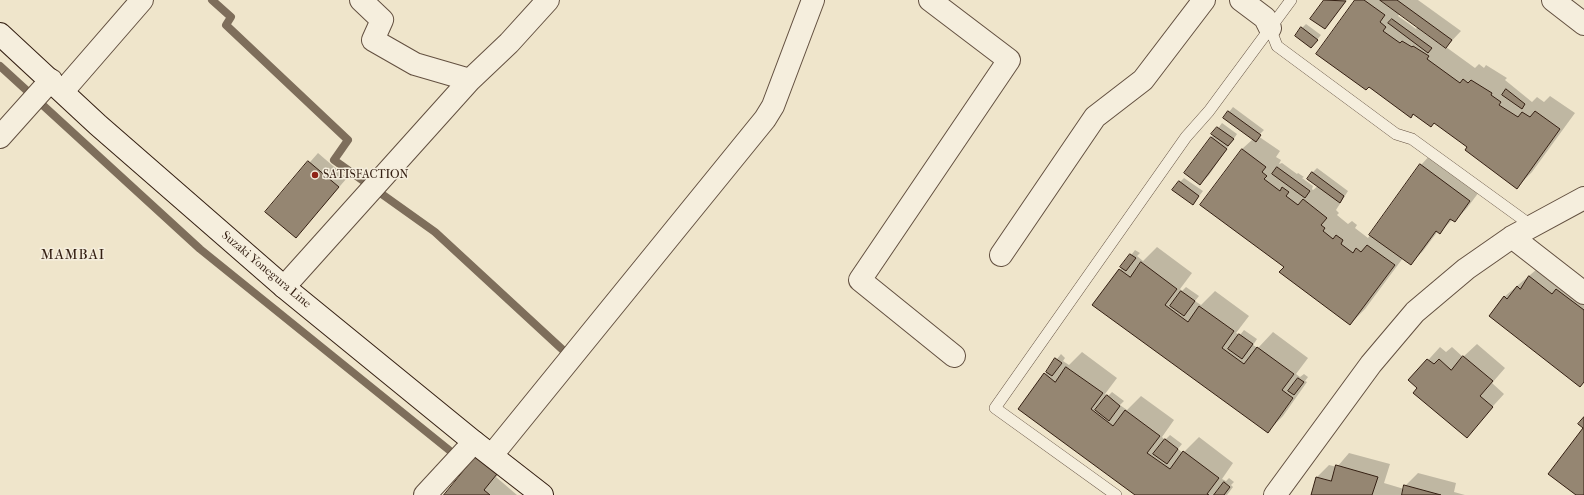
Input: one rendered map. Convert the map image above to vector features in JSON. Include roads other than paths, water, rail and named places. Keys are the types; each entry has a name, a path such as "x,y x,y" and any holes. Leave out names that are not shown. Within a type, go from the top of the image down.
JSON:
{"street":[{"path":"0,137 142,0"},
{"path":"361,0 382,20 372,40 415,64 470,80"},
{"path":"284,287 470,80 509,43 548,0"},
{"path":"492,455 765,119 773,106 813,0"},
{"path":"930,0 1009,60 860,280 954,356"},
{"path":"1001,255 1095,117 1143,80 1204,0"},
{"path":"1241,0 1266,18 1270,28"},
{"path":"1552,0 1584,24"},
{"name":"Suzaki Yonegura Line","path":"0,34 47,91 98,125 284,287 474,442 542,495"},
{"path":"1275,495 1371,364 1416,312 1466,269 1512,237 1584,198"},
{"path":"1512,237 1584,293"},
{"path":"425,495 474,442"}],"lane":[{"path":"1116,495 994,408 1186,137 1209,111 1291,0"},
{"path":"1270,28 1277,46 1396,134 1412,139 1532,226"}],"waterway":[{"path":"212,0 231,17 226,25 348,140 334,160 435,232 564,351"},
{"path":"0,66 200,249 449,450"}],"place":[{"name":"SATISFACTION","path":"315,175"}],"district":[{"name":"MAMBAI","path":"73,256"}]}
